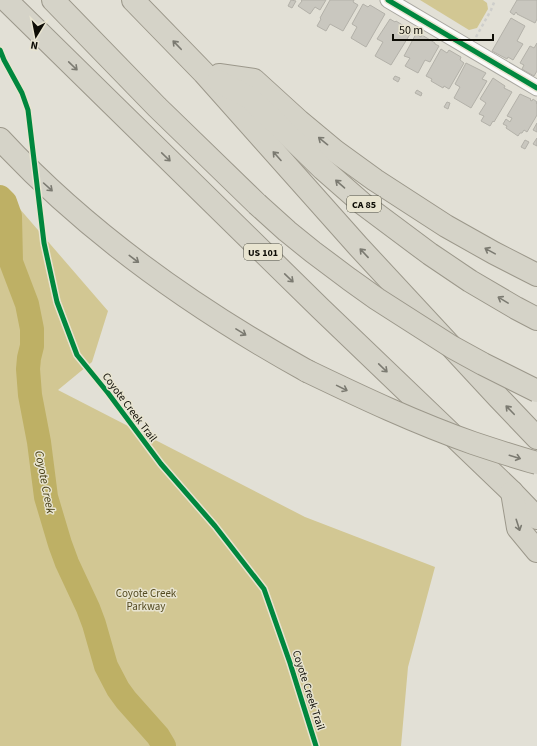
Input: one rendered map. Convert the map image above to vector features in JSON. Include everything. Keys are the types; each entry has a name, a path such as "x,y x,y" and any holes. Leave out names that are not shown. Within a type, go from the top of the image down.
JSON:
{"highway":[{"path":"53,0 157,107 262,199 299,224 333,251 399,298 473,342 537,375"},
{"path":"72,0 182,113 262,199 287,231 348,279 402,316 452,347 537,391"},
{"path":"133,0 204,73 358,246 537,438"},
{"name":"US 101","path":"11,5 537,518"},
{"path":"204,73 254,80 299,122 335,151 376,180 446,226 537,275"},
{"name":"CA 85","path":"204,73 250,98 334,179 363,204 430,254 470,281 537,319"},
{"path":"0,139 43,183 103,235 189,299 273,352 307,371 380,405 478,445 537,463"},
{"path":"512,492 518,528 537,551"}],"street":[{"path":"388,0 537,88"}],"path":[{"path":"469,48 491,10 495,0"}],"green space":[{"path":"420,0 483,0 487,3 488,9 477,28 469,30"},
{"name":"Coyote Creek Parkway","path":"0,186 108,311 92,362 58,390 305,517 435,567 408,667 401,746 0,746"}],"building":[{"path":"291,0 296,1 292,8 288,6"},
{"path":"301,0 326,0 320,10 315,7 310,14 298,6 302,1"},
{"path":"330,0 354,0 353,2 358,5 343,31 330,24 326,31 317,26"},
{"path":"517,0 537,0 537,19 535,23 517,14 516,12 514,15 510,12"},
{"path":"363,4 368,7 370,5 385,14 366,47 351,38 357,27 352,24"},
{"path":"511,18 525,26 517,41 523,44 513,60 508,57 507,59 492,51"},
{"path":"390,19 412,31 391,65 375,56 383,42 377,39"},
{"path":"416,34 421,37 422,35 439,46 430,62 425,60 418,73 405,66 410,58 404,56"},
{"path":"537,43 537,71 534,76 522,69 524,65 520,63 530,46 534,48"},
{"path":"441,49 447,53 449,50 461,57 460,60 464,63 449,89 444,86 443,88 431,81 432,79 426,76"},
{"path":"466,63 486,73 482,79 487,81 471,108 454,98 460,87 455,84"},
{"path":"395,76 400,78 398,82 393,79"},
{"path":"493,78 505,86 504,88 512,92 490,126 481,121 484,116 479,114 486,103 480,99"},
{"path":"417,90 422,93 421,96 415,93"},
{"path":"520,94 531,99 530,100 532,101 533,99 537,102 537,115 527,132 524,130 518,136 506,128 507,126 503,124 506,119 510,122 512,118 507,116"},
{"path":"447,102 450,103 448,109 444,107"},
{"path":"537,123 537,132 533,130"},
{"path":"537,138 537,146 533,144"},
{"path":"525,140 529,142 525,149 521,147"}],"waterway":[{"name":"Coyote Creek","path":"0,197 5,202 10,216 11,262 27,304 32,329 32,346 28,369 30,395 39,442 46,497 60,544 67,563 88,608 106,666 118,689 158,736 164,746"}],"cycle path":[{"path":"388,0 537,88"},
{"name":"Coyote Creek Trail","path":"0,50 22,93 28,110 44,243 57,302 77,355 108,393 161,464 215,526 264,589 290,663 316,746"}]}
